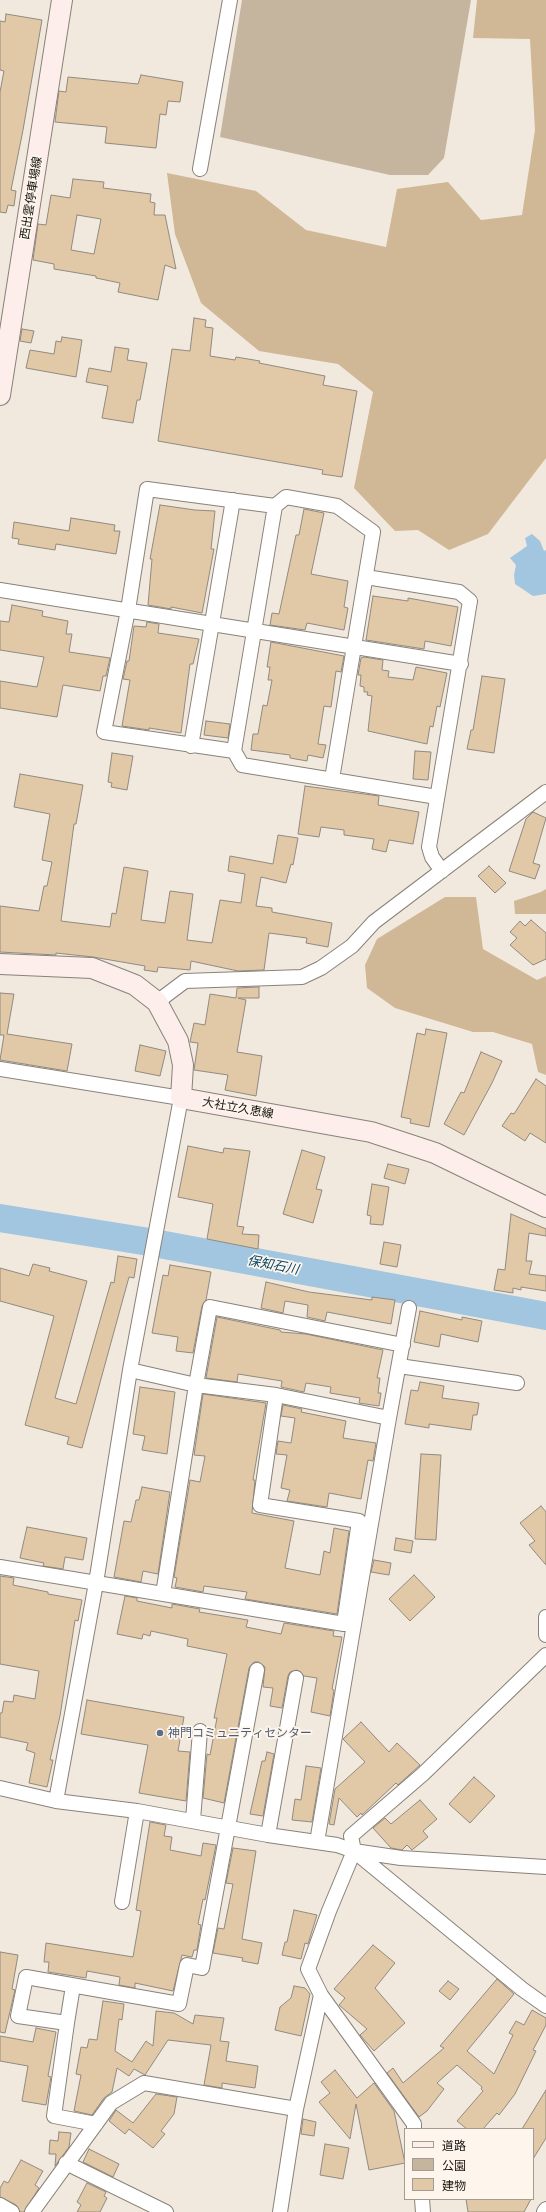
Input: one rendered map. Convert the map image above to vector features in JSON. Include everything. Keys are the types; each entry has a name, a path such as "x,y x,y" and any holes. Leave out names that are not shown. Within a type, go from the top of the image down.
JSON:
{"main road":[{"name":"西出雲停車場線","path":"0,395 62,0"},
{"path":"0,964 92,968 135,985 157,1002 178,1041 183,1065 181,1098"},
{"name":"大社立久恵線","path":"181,1098 371,1132 435,1154 546,1207"}],"street":[{"path":"200,169 230,0"},
{"path":"234,751 191,746 104,732 128,610 147,489 275,506"},
{"path":"332,779 373,532 337,506 286,497 275,506 234,751 242,765 437,797"},
{"path":"191,746 233,500"},
{"path":"366,577 459,592 470,601 461,664 429,847 432,857 442,872"},
{"path":"0,590 461,664"},
{"path":"157,1002 185,981 302,977 321,968 352,946 374,922 546,792"},
{"path":"0,1069 181,1098 130,1370 96,1583 56,1800"},
{"path":"163,1594 196,1385 210,1307 403,1346"},
{"path":"0,1567 344,1624 350,1614 403,1346 409,1308"},
{"path":"399,1366 516,1383"},
{"path":"130,1370 196,1385 276,1395 389,1418"},
{"path":"276,1395 260,1505 359,1521 350,1614 317,1842"},
{"path":"546,1617 546,1635"},
{"path":"414,2128 414,2124 321,1995 308,1969 328,1911 354,1851 351,1836 423,1774 546,1655"},
{"path":"67,2023 18,2016 26,1977 179,2004 187,1965 202,1968 257,1670"},
{"path":"268,1835 296,1678"},
{"path":"193,1820 200,1730"},
{"path":"0,1788 56,1800 193,1820 268,1835 337,1845 354,1851 401,1858 546,1867"},
{"path":"122,1902 137,1811"},
{"path":"354,1851 522,1989 546,2006"},
{"path":"73,1986 54,2116 96,2124"},
{"path":"280,2212 296,2109 321,1995"},
{"path":"32,2212 66,2163 111,2103 144,2083 296,2109"},
{"path":"66,2163 166,2212"},
{"path":"422,2200 423,2212"},
{"path":"0,2205 12,2212"},
{"path":"544,2212 546,2208"}],"green space":[{"path":"242,0 471,0 444,158 428,175 390,175 220,137"}],"shaded area":[{"path":"477,0 546,0 546,458 488,534 449,550 418,530 395,531 354,488 373,392 338,364 259,351 201,303 175,234 167,173 256,191 306,230 386,247 397,189 448,182 481,220 522,215 535,130 530,39 473,38"},
{"path":"546,889 546,914 515,914 514,901"},
{"path":"445,897 476,897 483,949 537,980 546,976 546,1075 538,1072 532,1044 493,1032 473,1032 395,1008 367,988 365,965 377,939"}],"water":[{"path":"532,534 540,541 544,551 546,550 546,594 533,596 515,584 514,575 516,565 510,558 527,546 525,538"}],"building":[{"path":"6,14 42,20 11,190 16,191 14,206 8,205 6,213 0,212 0,92 4,71 0,70 0,21 5,22"},
{"path":"141,75 183,82 180,102 168,101 166,115 160,114 156,148 105,143 107,127 55,122 59,91 66,92 68,77 138,84"},
{"path":"73,179 104,182 103,188 151,194 150,202 155,203 154,215 165,215 176,269 165,265 158,300 118,292 120,283 96,278 96,276 54,269 54,264 33,260 38,224 46,225 51,195 70,198","holes":["77,215 101,219 94,254 71,250"]},
{"path":"194,318 206,320 205,327 213,328 210,356 235,360 236,357 260,361 259,363 325,376 323,385 357,391 342,477 322,474 323,470 158,441 172,349 190,351"},
{"path":"22,329 34,331 31,343 20,341"},
{"path":"62,337 82,340 76,377 26,368 30,350 54,354 56,341 61,342"},
{"path":"115,347 129,349 127,360 147,363 140,400 137,400 133,423 102,418 108,386 86,382 89,368 111,372"},
{"path":"160,505 215,511 211,549 214,549 202,613 171,607 171,609 148,605 152,559 150,559"},
{"path":"304,509 324,513 311,574 348,581 344,607 348,608 344,630 307,623 305,630 270,625 272,613 279,614 296,535 299,535"},
{"path":"71,518 115,525 114,531 120,531 116,554 56,544 55,550 18,544 19,539 12,538 14,522 69,531"},
{"path":"373,596 408,601 408,598 458,607 451,646 425,641 424,649 366,640"},
{"path":"12,605 43,611 42,616 68,621 66,634 72,634 69,652 110,658 106,676 103,676 100,691 63,685 57,717 0,708 0,681 37,687 44,657 0,650 0,621 9,622"},
{"path":"147,622 159,624 158,633 199,639 193,664 190,664 181,733 122,726 130,680 123,679 127,661 129,661 134,626 146,627"},
{"path":"271,642 344,656 341,672 336,671 331,707 324,706 318,744 326,745 323,758 308,755 307,761 290,758 290,755 251,750 253,734 258,734 263,705 267,706 272,680 268,680 270,667 267,667"},
{"path":"364,657 383,660 382,670 389,671 388,677 413,680 416,667 447,673 440,707 437,706 433,727 430,726 427,744 368,731 372,696 367,695 368,692 364,692 364,687 360,686 361,675 358,675 361,658"},
{"path":"482,676 505,679 494,753 467,749 471,730 473,730"},
{"path":"206,721 230,724 228,738 204,735"},
{"path":"415,751 431,752 428,780 413,779"},
{"path":"112,753 133,756 127,790 111,787 112,783 108,782"},
{"path":"20,774 83,785 76,824 74,824 61,921 110,927 112,913 116,914 124,867 148,871 141,920 165,923 170,891 193,894 187,940 212,943 220,900 241,903 245,874 228,871 230,856 273,864 278,835 298,838 293,865 291,864 286,883 261,877 256,906 272,908 272,912 332,923 328,947 306,943 307,938 269,933 264,970 238,971 191,961 190,970 158,967 157,972 144,970 145,966 93,957 56,953 56,955 0,952 0,906 39,911 44,886 47,886 52,862 42,860 50,814 14,807"},
{"path":"305,786 379,796 378,805 419,812 413,844 389,840 386,852 372,849 374,839 344,835 344,830 321,827 319,837 298,834"},
{"path":"533,812 546,818 533,863 540,865 535,879 509,871 526,819"},
{"path":"489,866 506,883 495,893 478,876"},
{"path":"531,920 546,933 546,959 533,965 510,945 517,938 510,932 520,921 525,926"},
{"path":"259,987 259,998 238,998 246,1000 237,1052 262,1056 256,1096 225,1090 228,1075 194,1070 198,1043 190,1042 194,1023 205,1025 210,994 236,998 237,988"},
{"path":"0,993 14,994 7,1034 72,1044 67,1071 0,1060 4,1035 0,1035"},
{"path":"426,1029 447,1033 429,1127 410,1123 411,1119 401,1117 417,1033 425,1035"},
{"path":"140,1045 166,1051 160,1076 135,1071"},
{"path":"481,1052 502,1061 464,1135 444,1124 461,1092 464,1093"},
{"path":"536,1079 546,1086 546,1143 530,1133 525,1141 502,1126 511,1113 514,1114"},
{"path":"188,1146 223,1153 224,1148 250,1151 237,1226 244,1227 242,1234 259,1235 258,1249 207,1239 213,1204 178,1197"},
{"path":"302,1150 325,1157 316,1189 322,1190 313,1223 283,1214"},
{"path":"388,1164 409,1169 405,1184 384,1178"},
{"path":"372,1184 389,1187 383,1225 370,1224 371,1216 367,1215"},
{"path":"511,1214 546,1229 546,1236 529,1233 526,1261 532,1261 529,1274 546,1276 546,1291 521,1287 521,1290 513,1288 513,1293 494,1290 498,1269 505,1270"},
{"path":"384,1242 401,1245 397,1267 380,1264"},
{"path":"118,1256 137,1259 134,1278 129,1277 82,1448 67,1444 69,1437 25,1425 54,1316 0,1301 0,1268 29,1276 33,1264 50,1268 49,1271 87,1281 55,1398 76,1404 111,1282 114,1283"},
{"path":"170,1265 211,1272 206,1300 202,1306 193,1353 176,1351 178,1337 152,1333 163,1275 168,1276"},
{"path":"266,1282 309,1292 372,1300 372,1297 395,1300 391,1324 327,1312 325,1321 307,1317 308,1305 285,1301 283,1313 261,1308"},
{"path":"420,1311 462,1320 462,1317 482,1321 478,1342 441,1334 439,1347 414,1342"},
{"path":"217,1317 280,1330 281,1332 306,1334 383,1350 377,1378 380,1378 378,1393 381,1393 379,1406 359,1403 360,1398 330,1393 331,1387 306,1383 304,1392 281,1387 282,1381 238,1374 237,1382 206,1378"},
{"path":"420,1382 444,1386 442,1398 479,1403 477,1415 473,1415 471,1430 429,1424 429,1428 405,1424 411,1390 418,1391"},
{"path":"140,1387 175,1392 167,1454 142,1450 145,1436 133,1434"},
{"path":"203,1394 266,1403 253,1480 255,1480 252,1513 294,1521 285,1568 320,1575 324,1551 330,1553 334,1528 349,1531 337,1614 245,1599 247,1592 204,1586 203,1592 175,1587 177,1578 174,1577 190,1480 200,1482 205,1456 194,1455"},
{"path":"283,1405 302,1409 301,1412 346,1421 343,1438 376,1443 373,1461 368,1460 361,1499 329,1493 327,1507 287,1501 290,1490 281,1488 287,1455 276,1454 278,1441 291,1443 295,1418 281,1416"},
{"path":"421,1454 441,1455 436,1540 415,1539"},
{"path":"142,1487 170,1492 158,1574 143,1571 141,1582 114,1577 124,1521 131,1522 136,1500 139,1500"},
{"path":"541,1506 546,1512 546,1565 529,1545 535,1541 520,1523"},
{"path":"27,1527 87,1538 83,1560 65,1557 63,1569 43,1566 44,1563 20,1558"},
{"path":"396,1538 413,1541 411,1553 394,1550"},
{"path":"374,1560 391,1563 389,1575 371,1572"},
{"path":"414,1575 435,1597 410,1621 389,1599"},
{"path":"0,1576 14,1578 13,1585 48,1592 48,1594 82,1600 78,1621 75,1620 60,1716 50,1760 53,1760 47,1787 29,1783 35,1753 26,1750 28,1743 0,1737 0,1713 2,1713 4,1701 13,1702 14,1695 35,1699 39,1671 0,1664"},
{"path":"125,1596 137,1598 137,1601 172,1608 172,1604 200,1609 199,1612 248,1620 246,1627 281,1634 284,1623 334,1631 333,1636 342,1637 332,1689 334,1690 330,1716 311,1712 317,1678 304,1676 297,1670 290,1672 288,1676 282,1708 270,1706 273,1688 263,1687 265,1667 259,1662 254,1662 249,1668 224,1803 203,1798 207,1754 210,1755 217,1718 214,1718 227,1654 187,1646 188,1639 151,1631 150,1636 143,1634 142,1639 117,1634"},
{"path":"87,1700 184,1717 178,1751 190,1752 186,1801 139,1793 148,1745 81,1734"},
{"path":"361,1722 389,1752 397,1743 420,1765 398,1785 396,1783 362,1815 361,1813 357,1817 339,1798 334,1825 329,1824 335,1789 365,1762 343,1739"},
{"path":"267,1752 274,1754 263,1816 250,1814 262,1761 265,1761"},
{"path":"306,1766 321,1768 312,1822 292,1820 295,1799 301,1800"},
{"path":"474,1777 495,1796 470,1823 449,1804"},
{"path":"420,1800 437,1819 423,1831 428,1837 412,1850 407,1845 402,1850 391,1848 373,1828 385,1818 391,1824"},
{"path":"150,1822 166,1825 164,1836 172,1837 170,1850 201,1856 203,1843 216,1845 205,1900 203,1899 198,1924 201,1925 197,1950 194,1950 192,1957 182,1955 173,1991 135,1983 135,1988 119,1985 120,1977 87,1971 86,1978 48,1972 49,1962 44,1962 46,1943 133,1957 141,1911 136,1910"},
{"path":"233,1848 256,1851 242,1939 262,1943 258,1964 242,1961 243,1958 213,1953 218,1928 224,1929 233,1884 226,1883"},
{"path":"294,1910 317,1915 308,1944 305,1943 301,1959 282,1955 285,1942 287,1942"},
{"path":"373,1945 395,1963 375,1988 405,2023 374,2051 360,2035 367,2029 339,2005 345,1998 334,1989"},
{"path":"0,1952 18,1955 12,1989 15,1990 5,2033 0,2032"},
{"path":"497,1979 514,1994 467,2051 494,2074 513,2035 509,2033 516,2021 524,2025 532,2010 546,2018 546,2025 533,2050 536,2051 515,2094 499,2115 497,2113 484,2128 466,2128 457,2121 483,2091 481,2089 482,2087 457,2065 437,2083 444,2089 427,2111 419,2117 387,2073 393,2068 403,2083 444,2048 440,2046"},
{"path":"448,1981 459,1989 450,2000 439,1991"},
{"path":"294,1986 305,1988 310,1994 301,2036 275,2030 280,2007 291,1998"},
{"path":"103,2001 124,2004 122,2020 119,2019 115,2051 132,2062 146,2041 153,2046 156,2011 174,2013 193,2024 195,2015 224,2018 220,2041 229,2042 226,2061 258,2066 255,2088 222,2083 222,2088 204,2085 211,2045 168,2040 145,2075 134,2069 129,2076 117,2068 112,2092 104,2098 92,2115 74,2111 81,2075 76,2074 81,2047 87,2048 89,2039 97,2040"},
{"path":"36,2028 56,2032 48,2076 51,2077 46,2105 22,2101 28,2066 0,2061 0,2036 33,2042"},
{"path":"335,2070 357,2098 374,2083 394,2111 404,2163 369,2170 356,2104 350,2139 319,2102 330,2093 321,2082"},
{"path":"546,2090 546,2138 534,2157 534,2128 523,2128"},
{"path":"156,2094 177,2097 174,2114 161,2131 165,2134 153,2148 129,2129 125,2134 109,2121 116,2110 133,2123"},
{"path":"303,2119 316,2122 314,2136 301,2134"},
{"path":"59,2132 71,2133 69,2147 55,2166 56,2154 49,2154 50,2140 58,2141"},
{"path":"325,2144 349,2148 343,2179 320,2175"},
{"path":"89,2149 119,2164 113,2177 83,2162"},
{"path":"21,2160 43,2171 35,2185 39,2188 24,2212 20,2212 16,2205 0,2197 0,2188 4,2181 8,2183"},
{"path":"87,2183 106,2192 104,2196 107,2198 100,2212 77,2212 81,2205 77,2202"},
{"path":"466,2200 530,2200 524,2212 468,2212"}],"waterway":[{"name":"保知石川","path":"0,1218 143,1241 546,1316"}],"place":[{"name":"神門コミュニティセンター","path":"160,1733"}]}
